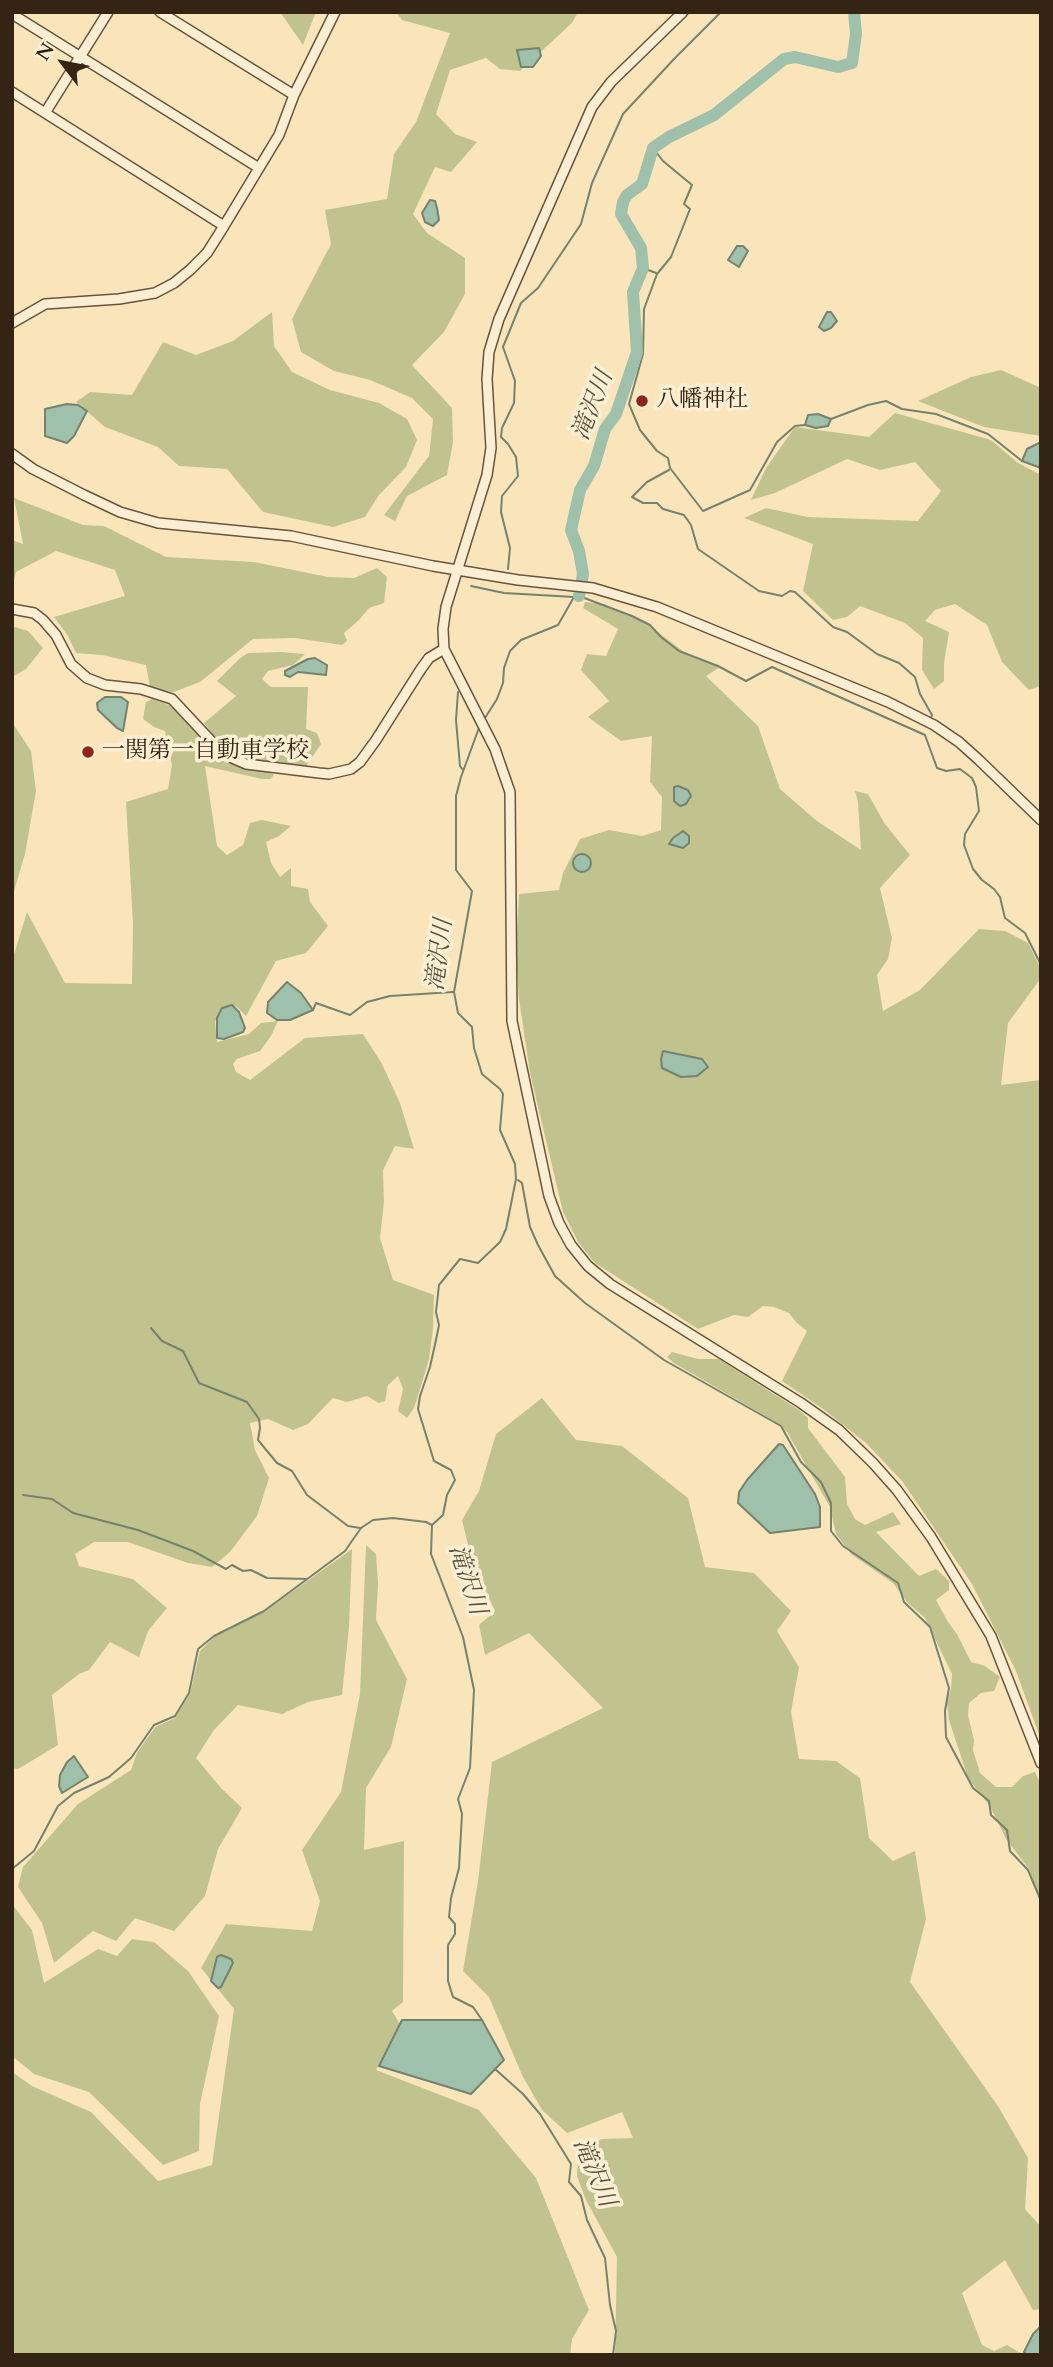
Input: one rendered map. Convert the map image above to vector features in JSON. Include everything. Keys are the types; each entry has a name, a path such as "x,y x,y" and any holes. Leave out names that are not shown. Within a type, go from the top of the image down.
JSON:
{"street":[{"path":"45,113 108,12"},
{"path":"160,12 294,95"},
{"path":"12,323 45,304 119,299 155,293 190,270 206,253 224,226 279,135 294,95 335,12"},
{"path":"683,12 611,82 592,107 499,319 489,352 487,379 491,448 487,475 446,607 443,629 444,649 495,749 510,792 512,1021 549,1196 571,1245 588,1266 610,1284 801,1403 839,1430 881,1472 931,1537 991,1636 1041,1763"},
{"path":"12,14 259,168"},
{"path":"12,92 224,226"},
{"path":"12,454 33,469 84,495 120,512 158,523 290,536 433,566 518,580 593,588 657,607 888,702 934,725 958,741 1041,820"},
{"path":"12,609 34,613 43,620 56,635 71,664 87,678 105,685 141,689 172,699 215,745 230,757 246,764 318,773 340,772 351,769 360,762 429,658 444,649"}],"green space":[{"path":"280,12 316,12 303,45"},
{"path":"396,12 578,12 572,23 520,71 500,69 486,58 450,70 436,114 455,134 477,142 451,172 435,167 413,214 427,233 465,258 465,294 444,332 412,365 452,408 453,442 447,475 407,496 395,521 384,515 429,456 433,419 412,398 370,380 334,371 301,352 292,319 331,244 325,210 387,199 394,154 416,122 450,33 402,20"},
{"path":"272,312 274,346 292,372 330,390 379,403 407,419 417,440 406,467 379,495 365,517 333,527 263,512 227,469 179,466 158,447 105,427 76,402 90,392 132,395 163,342 196,355 233,341"},
{"path":"1001,370 1041,388 1041,436 984,427 918,401 971,377"},
{"path":"895,413 991,440 1018,463 1041,475 1041,686 1029,690 1002,662 987,625 955,604 935,610 925,621 949,632 944,681 934,689 922,670 923,638 905,623 860,606 847,617 833,620 803,591 813,544 744,518 766,508 808,517 918,521 941,491 915,462 880,470 847,459 775,493 751,500 766,468 795,427 869,437"},
{"path":"14,498 83,525 104,526 166,557 254,562 328,577 354,578 377,568 387,577 384,603 369,608 344,633 347,641 342,645 295,638 253,639 200,682 174,692 159,691 150,687 146,665 102,655 76,653 54,617 125,596 115,570 56,551 16,572 12,590 12,540 23,544"},
{"path":"585,602 604,604 646,623 684,652 720,667 706,676 758,726 780,789 817,821 861,850 855,791 868,794 885,824 910,855 880,888 892,938 888,959 877,975 883,1011 920,990 979,929 1005,931 1028,943 1041,969 1041,978 1008,1023 1001,1085 1041,1080 1041,1740 1016,1671 972,1584 902,1481 866,1443 782,1381 807,1331 789,1313 763,1306 748,1317 734,1315 698,1329 595,1263 578,1242 563,1212 530,1073 519,999 516,951 519,894 559,890 563,873 580,839 609,830 642,836 661,830 662,797 650,782 652,736 621,741 588,717 609,701 581,670 587,654 606,656 618,629 583,608"},
{"path":"12,626 28,631 43,648 26,669 12,677"},
{"path":"248,653 305,654 293,665 268,671 262,679 271,687 308,687 306,729 317,733 321,744 304,769 233,755 204,723 236,696 217,681 239,659"},
{"path":"152,699 169,705 184,716 221,755 235,764 274,774 271,779 262,779 205,766 217,846 227,855 243,845 250,823 262,820 291,826 266,842 271,863 280,877 291,868 291,886 308,889 310,902 328,926 306,953 276,961 246,1016 236,1006 220,1010 215,1022 217,1042 249,1034 261,1023 278,1021 260,1051 237,1059 233,1064 236,1072 250,1080 305,1038 363,1034 382,1064 400,1103 414,1149 395,1146 383,1170 384,1202 380,1238 393,1280 434,1295 433,1329 429,1359 414,1408 407,1418 398,1411 403,1389 398,1376 388,1385 385,1401 379,1403 367,1396 347,1402 333,1398 308,1424 293,1430 268,1419 250,1423 255,1450 269,1478 257,1516 230,1552 212,1567 188,1563 128,1542 94,1542 75,1554 79,1566 133,1579 167,1608 148,1631 139,1657 110,1642 89,1670 79,1674 52,1695 58,1745 18,1769 12,1768 12,961 27,912 65,983 132,984 133,924 126,802 168,789 172,765 165,731 143,719 146,702"},
{"path":"12,722 31,751 36,791 25,854 12,898"},
{"path":"672,1352 698,1359 719,1359 799,1410 808,1418 808,1428 845,1477 847,1504 855,1519 865,1525 893,1512 901,1524 876,1532 919,1576 936,1569 949,1581 949,1590 936,1600 971,1662 985,1666 1000,1677 994,1691 981,1693 969,1703 973,1750 980,1773 996,1787 1012,1787 1023,1776 1035,1772 1041,1785 1041,1903 1029,1869 1006,1839 991,1808 968,1778 949,1720 947,1702 952,1674 925,1618 907,1602 893,1583 851,1554 836,1534 830,1507 787,1432 774,1421 674,1363 667,1357"},
{"path":"542,1398 576,1440 622,1446 688,1498 705,1567 754,1573 791,1611 777,1631 799,1667 791,1712 799,1759 836,1761 860,1778 869,1838 893,1861 915,1851 926,1919 910,1982 998,2106 1028,2158 1025,2209 1041,2227 1041,2309 1033,2310 1005,2260 962,2293 982,2345 994,2351 1007,2345 1022,2354 1034,2334 1041,2355 615,2355 617,2257 586,2200 577,2176 578,2158 601,2139 633,2138 622,2112 567,2133 542,2110 522,2075 489,1997 463,1971 478,1881 492,1762 603,1708 529,1633 485,1655 479,1625 495,1611 473,1565 462,1520 479,1491 496,1434"},
{"path":"366,1545 376,1554 376,1620 407,1679 391,1747 366,1788 364,1850 404,1841 403,2002 392,2011 400,2024 376,2070 479,2110 536,2178 589,2310 572,2339 570,2355 12,2355 12,2072 32,2086 91,2112 158,2181 212,2165 234,2009 201,1968 226,1924 312,1931 320,1901 302,1850 341,1792 360,1694"},
{"path":"352,1549 349,1627 342,1695 308,1702 282,1714 238,1705 214,1730 196,1758 242,1808 218,1849 205,1896 174,1931 135,1918 116,1941 93,1931 54,1963 42,1923 18,1887 23,1867 78,1804 131,1770 137,1753 155,1727 175,1718 190,1694 200,1651 214,1637 265,1611"},
{"path":"12,1904 32,1930 44,1983 98,1949 117,1956 132,1939 154,1942 188,1971 219,2016 200,2104 199,2151 163,2165 89,2092 34,2074 12,2056"}],"shaded area":[{"path":"539,48 541,56 533,67 521,67 517,50"},
{"path":"430,200 435,201 439,220 433,226 425,222 422,213"},
{"path":"737,246 743,246 748,251 739,267 728,260"},
{"path":"827,312 831,312 837,321 824,331 819,327"},
{"path":"67,404 78,405 87,411 74,436 67,443 45,436 45,409"},
{"path":"818,414 831,419 828,426 816,428 805,425 808,415"},
{"path":"1041,442 1041,468 1022,461 1027,449"},
{"path":"315,658 327,665 326,675 298,672 290,677 285,675 285,671"},
{"path":"105,697 121,697 128,702 123,731 98,710 97,703"},
{"path":"674,787 688,790 691,796 686,804 680,806 674,801"},
{"path":"683,831 689,836 689,843 683,848 669,844 673,838"},
{"path":"582,854 588,857 591,863 588,869 582,872 576,869 573,863 576,857"},
{"path":"287,982 301,993 313,1010 290,1020 277,1020 267,1013 268,1002"},
{"path":"232,1005 239,1012 245,1028 243,1032 224,1039 217,1038 217,1018 222,1008"},
{"path":"663,1051 702,1059 708,1067 697,1076 681,1077 662,1068"},
{"path":"779,1444 783,1445 815,1494 820,1507 820,1527 770,1533 738,1503 739,1492 747,1480"},
{"path":"74,1756 88,1777 62,1793 59,1786 60,1775"},
{"path":"221,1955 231,1959 233,1963 218,1988 211,1981 217,1957"},
{"path":"402,2020 482,2020 504,2060 471,2094 379,2066"},
{"path":"1040,2327 1041,2355 1027,2355 1024,2352 1033,2334"}],"waterway":[{"path":"508,569 510,548 501,512 502,496 518,476 516,457 501,437 502,428 514,403 515,381 503,347 521,303 538,288 581,224 592,183 623,114 721,12"},
{"name":"滝沢川","path":"579,596 583,574 579,551 571,530 580,490 594,466 605,429 616,414 637,352 633,292 643,268 641,248 621,214 623,202 627,195 642,184 653,148 714,115 784,59 795,57 838,67 852,63 856,34 854,12"},
{"path":"653,148 663,161 692,185 684,204 690,209 671,257 657,274 644,309 643,354 629,404 640,430 657,451 668,458 670,468 703,511 750,490 777,442 795,426 805,425"},
{"path":"643,268 656,273"},
{"path":"831,419 886,401 902,409 936,414 988,434 1022,461"},
{"path":"669,470 647,482 632,497 643,503 657,503 663,509 684,515 691,525 698,549 759,591 782,596 790,591 795,592 833,627 847,632 877,654 899,663 915,677 920,694 932,715 930,720"},
{"path":"471,586 504,593 574,597"},
{"path":"485,718 503,683 504,668 510,651 521,640 558,625 574,597 579,596 650,625 679,651 718,666 746,681 772,667 925,735 937,768 946,771 960,769 972,778 979,811 965,834 964,845 973,869 1000,897 1005,918 1025,933 1041,965"},
{"path":"458,692 456,720 460,766 463,770"},
{"name":"滝沢川","path":"480,725 456,796 456,870 472,891 454,992 458,1013 472,1027 474,1048 482,1074 503,1094 500,1130 515,1164 516,1179 506,1229 500,1242 478,1263 460,1259 439,1285 436,1312 439,1325 418,1409 434,1461 451,1470 455,1480 447,1495 443,1515 432,1525 431,1554 463,1637 474,1690 470,1768 458,1799 462,1814 459,1868 449,1917 455,1924 455,1934 448,1945 448,1981 453,1997 473,2007 482,2020"},
{"path":"313,1010 316,1003 350,1015 367,1002 390,996 453,992"},
{"path":"518,1180 522,1183 530,1227 555,1276 585,1303 664,1360 781,1426 801,1462 821,1482 831,1503 831,1531 843,1546 898,1583 904,1602 930,1627 949,1688 945,1711 946,1737 973,1788 989,1801 991,1815 1007,1830 1010,1851 1028,1870 1041,1901"},
{"path":"151,1328 162,1341 183,1351 199,1383 247,1402 259,1419 258,1440 277,1463 292,1471 307,1495 348,1526 360,1528"},
{"path":"23,1495 52,1499 73,1513 138,1530 193,1551 226,1569 232,1565 267,1578 307,1579"},
{"path":"12,1869 34,1851 58,1806 74,1793 109,1777 131,1758 154,1725 175,1716 189,1693 198,1649 214,1636 264,1611 345,1551 361,1528 373,1520 393,1518 432,1525"},
{"name":"滝沢川","path":"495,2069 523,2094 540,2114 571,2164 569,2182 581,2196 587,2220 605,2258 616,2331 613,2355"}],"place":[{"name":"八幡神社","path":"642,401"},
{"name":"一関第一自動車学校","path":"88,752"}]}
